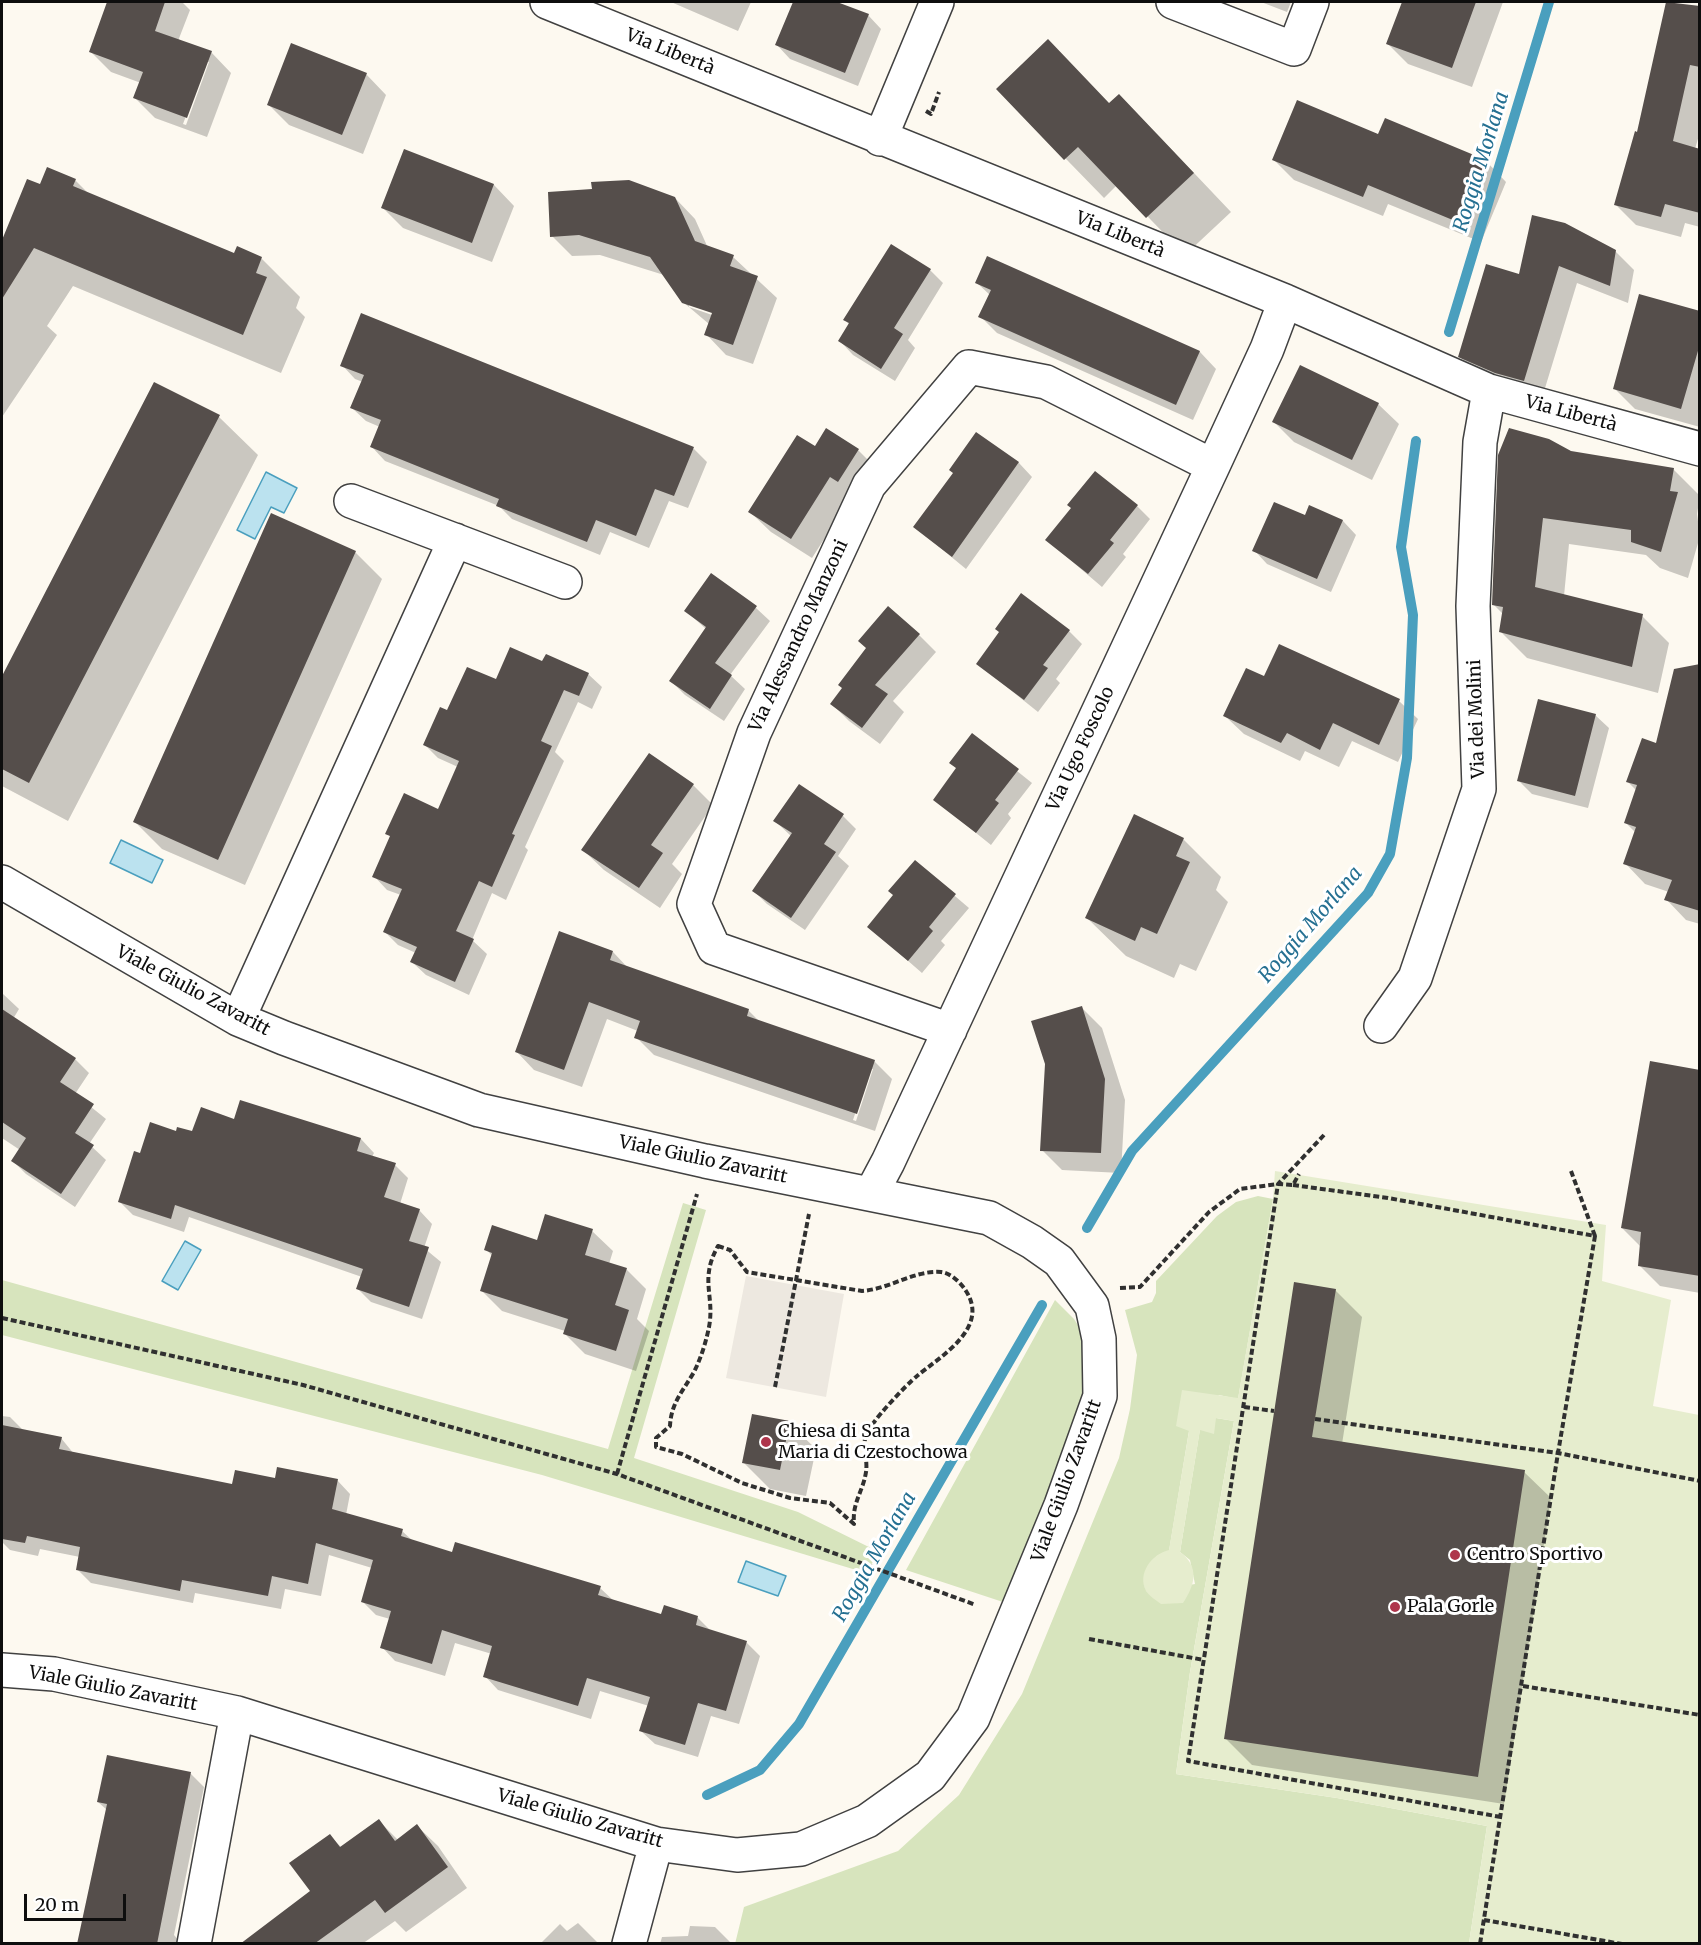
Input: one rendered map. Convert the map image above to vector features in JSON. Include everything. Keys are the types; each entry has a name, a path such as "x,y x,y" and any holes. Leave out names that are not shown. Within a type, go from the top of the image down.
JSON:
{"street":[{"name":"Via Libertà","path":"547,2 1285,302 1489,391 1700,449"},
{"path":"880,139 937,2"},
{"path":"1173,2 1294,49 1312,2"},
{"name":"Via Ugo Foscolo","path":"871,1194 1213,466 1267,349 1285,302"},
{"name":"Via Alessandro Manzoni","path":"950,1030 714,948 694,904 754,733 864,495 869,485 969,367 1046,382 1213,466"},
{"name":"Via dei Molini","path":"1381,1026 1415,978 1479,789 1473,606 1480,442 1489,391"},
{"path":"351,501 565,582"},
{"path":"238,1019 455,540"},
{"name":"Viale Giulio Zavaritt","path":"2,882 238,1019 479,1110 705,1161 989,1218 1032,1242 1059,1261 1092,1306 1099,1339 1100,1396 1061,1504 973,1718 930,1776 867,1821 801,1849 737,1855 656,1844 237,1713 54,1674 2,1670"},
{"path":"194,1944 237,1713"},
{"path":"629,1944 656,1844"}],"path":[{"path":"1324,1135 1278,1184 1188,1761 1501,1817"},
{"path":"617,1474 705,1161"},
{"path":"1480,1944 1595,1236 1571,1171"},
{"path":"1293,1185 1299,1174"},
{"path":"775,1387 816,1184"},
{"path":"1092,1306 1117,1288 1140,1287 1209,1212 1240,1189 1278,1184 1293,1185 1388,1198 1595,1236"},
{"path":"718,1246 729,1250 747,1272 796,1280 862,1291 887,1287 926,1272 945,1272 961,1284 973,1304 972,1317 963,1336 950,1350 900,1392 865,1436 867,1471 853,1508 854,1524 830,1503 790,1498 742,1483 682,1454 656,1447 656,1438 670,1426 674,1404 702,1353 709,1326 710,1300 706,1284 712,1257 718,1246"},
{"path":"2,1318 303,1385 617,1474 976,1605"},
{"path":"1244,1407 1274,1411"},
{"path":"1315,1419 1558,1453 1700,1481"},
{"path":"1089,1639 1204,1660"},
{"path":"1523,1686 1700,1715"},
{"path":"1484,1920 1622,1944"}],"green space":[{"name":"Centro Sportivo","path":"1275,1171 1606,1225 1602,1281 1671,1300 1653,1406 1699,1415 1699,1943 1469,1943 1487,1826 1337,1798 1176,1774 1190,1672 1234,1421 1216,1418 1214,1434 1200,1430 1180,1552 1191,1564 1194,1576 1183,1603 1161,1604 1146,1591 1143,1578 1152,1560 1169,1550 1189,1431 1176,1426 1182,1390 1238,1398 1273,1199"},
{"path":"1258,1196 1273,1199 1238,1399 1219,1395 1189,1431 1169,1551 1156,1557 1146,1572 1147,1592 1195,1584 1190,1560 1180,1552 1200,1429 1216,1418 1234,1421 1190,1672 1176,1774 1337,1798 1487,1826 1469,1943 735,1944 744,1907 898,1851 959,1795 1022,1694 1119,1458 1130,1409 1137,1355 1125,1310 1152,1302 1156,1293 1156,1281 1217,1216 1236,1202"},
{"path":"683,1203 706,1210 634,1458 798,1512 879,1552 866,1573 542,1475 2,1335 2,1280 608,1449"},
{"path":"1055,1300 1074,1319 1087,1339 1088,1395 1006,1603 906,1570"}],"shaded area":[{"path":"746,1276 844,1294 826,1397 726,1378"}],"water":[{"path":"266,472 297,488 284,513 271,507 255,539 237,530"},
{"path":"121,840 163,860 152,883 110,863"},
{"path":"185,1241 201,1250 178,1290 162,1281"},
{"path":"746,1561 786,1576 778,1596 738,1582"}],"building":[{"path":"107,2 165,2 155,31 212,51 187,118 133,98 143,72 89,52"},
{"path":"793,2 837,2 869,14 845,73 775,45"},
{"path":"1402,2 1476,2 1452,68 1386,44"},
{"path":"1666,2 1700,6 1700,67 1690,65 1673,141 1700,149 1700,213 1665,204 1661,217 1614,205 1635,131 1637,132"},
{"path":"1048,39 1109,103 1119,94 1194,173 1146,218 1078,147 1064,160 996,89"},
{"path":"291,43 367,73 342,135 267,105"},
{"path":"1297,100 1378,134 1385,118 1486,160 1460,223 1368,185 1363,197 1272,160"},
{"path":"404,149 494,184 472,243 381,208"},
{"path":"47,167 76,179 73,186 234,253 237,246 262,257 256,273 267,277 243,335 34,248 2,299 2,240 27,179 40,184"},
{"path":"629,180 675,197 695,241 734,255 730,266 758,276 733,345 704,335 712,313 682,303 650,257 579,235 550,237 548,192 592,189 591,182"},
{"path":"1532,215 1565,223 1616,250 1610,286 1559,266 1524,381 1495,373 1458,357 1486,264 1519,274"},
{"path":"891,244 931,269 894,328 903,334 881,369 838,341 849,323 843,320"},
{"path":"987,256 1200,351 1176,405 978,317 991,290 975,283"},
{"path":"1639,294 1700,311 1700,344 1681,409 1613,389"},
{"path":"361,313 694,447 674,496 655,489 636,536 596,520 587,542 496,506 499,499 370,447 381,420 350,408 364,375 340,366"},
{"path":"1300,365 1379,403 1352,460 1272,422"},
{"path":"154,382 220,415 29,783 2,769 2,676"},
{"path":"826,428 859,449 838,482 830,477 791,539 748,512 797,435 815,446"},
{"path":"1509,428 1549,439 1571,451 1674,468 1670,491 1678,492 1661,552 1631,542 1631,530 1543,518 1535,587 1643,614 1632,667 1499,632 1503,607 1492,605 1498,455"},
{"path":"976,432 1019,462 952,557 913,527 953,473 949,470"},
{"path":"1095,471 1138,505 1110,540 1114,543 1088,574 1045,540 1071,508 1067,505"},
{"path":"1274,502 1305,515 1309,505 1343,520 1317,579 1252,551"},
{"path":"271,513 356,551 218,860 133,822"},
{"path":"711,573 757,606 715,663 732,675 710,709 669,681 706,627 684,611"},
{"path":"1021,593 1070,630 1043,665 1048,668 1024,700 976,664 999,632 995,629"},
{"path":"888,606 920,634 875,685 888,694 862,728 830,704 842,688 838,685 866,648 858,641"},
{"path":"1279,644 1400,699 1379,745 1333,723 1320,750 1287,733 1281,743 1223,716 1246,668 1264,676"},
{"path":"510,647 542,661 546,654 589,673 579,696 564,690 541,741 552,746 512,834 515,835 492,887 479,881 456,931 474,939 455,982 410,962 417,947 383,932 402,889 372,877 390,836 385,834 404,793 438,809 459,761 423,745 440,707 447,710 467,667 496,679"},
{"path":"1700,664 1700,911 1664,900 1672,880 1623,864 1636,827 1624,823 1637,785 1626,782 1642,738 1656,743 1674,669"},
{"path":"1538,699 1596,714 1575,796 1517,781"},
{"path":"972,733 1019,769 995,800 999,803 976,833 933,800 956,768 949,763"},
{"path":"649,753 694,784 651,845 663,853 639,888 581,850"},
{"path":"799,784 844,814 824,844 836,852 791,918 752,891 792,833 773,821"},
{"path":"1134,814 1184,838 1176,856 1190,862 1157,934 1141,927 1135,941 1085,918"},
{"path":"915,860 956,894 929,927 933,931 908,961 867,927 893,895 888,891"},
{"path":"559,931 613,951 610,960 749,1009 747,1016 875,1060 857,1114 634,1038 640,1021 589,1002 564,1070 515,1052"},
{"path":"1082,1006 1105,1079 1101,1153 1040,1151 1045,1064 1031,1021"},
{"path":"2,1009 76,1058 60,1082 94,1104 75,1133 94,1145 61,1194 11,1161 26,1138 2,1122"},
{"path":"1650,1061 1700,1070 1700,1276 1638,1266 1641,1232 1621,1228"},
{"path":"240,1100 361,1138 357,1151 396,1163 384,1197 420,1209 409,1241 429,1247 409,1307 356,1289 363,1269 175,1205 171,1219 118,1202 134,1151 140,1153 150,1122 176,1131 177,1127 192,1131 201,1107 234,1119"},
{"path":"545,1214 593,1229 585,1255 627,1268 615,1305 629,1310 616,1351 563,1334 568,1319 480,1291 492,1253 484,1250 492,1225 537,1240"},
{"name":"Pala Gorle","path":"1294,1282 1336,1289 1312,1437 1525,1470 1478,1777 1224,1739"},
{"name":"Chiesa di Santa Maria di Czestochowa","path":"752,1414 790,1421 780,1470 742,1463"},
{"path":"2,1425 62,1437 59,1449 232,1484 235,1470 275,1478 277,1467 338,1479 332,1509 403,1529 401,1536 452,1552 455,1542 601,1586 598,1595 661,1614 664,1605 698,1616 696,1625 747,1641 726,1711 698,1703 685,1745 639,1731 650,1697 587,1678 578,1706 483,1677 492,1646 442,1630 432,1664 380,1648 391,1611 361,1602 373,1560 316,1543 308,1584 272,1576 268,1596 182,1580 180,1591 76,1570 80,1547 27,1536 25,1543 2,1539"},
{"path":"107,1755 191,1772 157,1944 77,1944 107,1804 97,1802"},
{"path":"379,1819 395,1841 417,1824 448,1867 385,1913 375,1900 314,1944 240,1944 310,1891 289,1863 330,1834 340,1847"}],"waterway":[{"name":"Roggia Morlana","path":"1449,332 1549,2"},
{"name":"Roggia Morlana","path":"1087,1228 1132,1151 1368,893 1390,854 1407,758 1413,615 1401,547 1416,441"},
{"name":"Roggia Morlana","path":"707,1795 760,1770 799,1724 1042,1305"}],"place":[{"name":"Chiesa di Santa Maria di Czestochowa","path":"766,1442"},
{"name":"Centro Sportivo","path":"1455,1555"},
{"name":"Pala Gorle","path":"1395,1607"}]}
